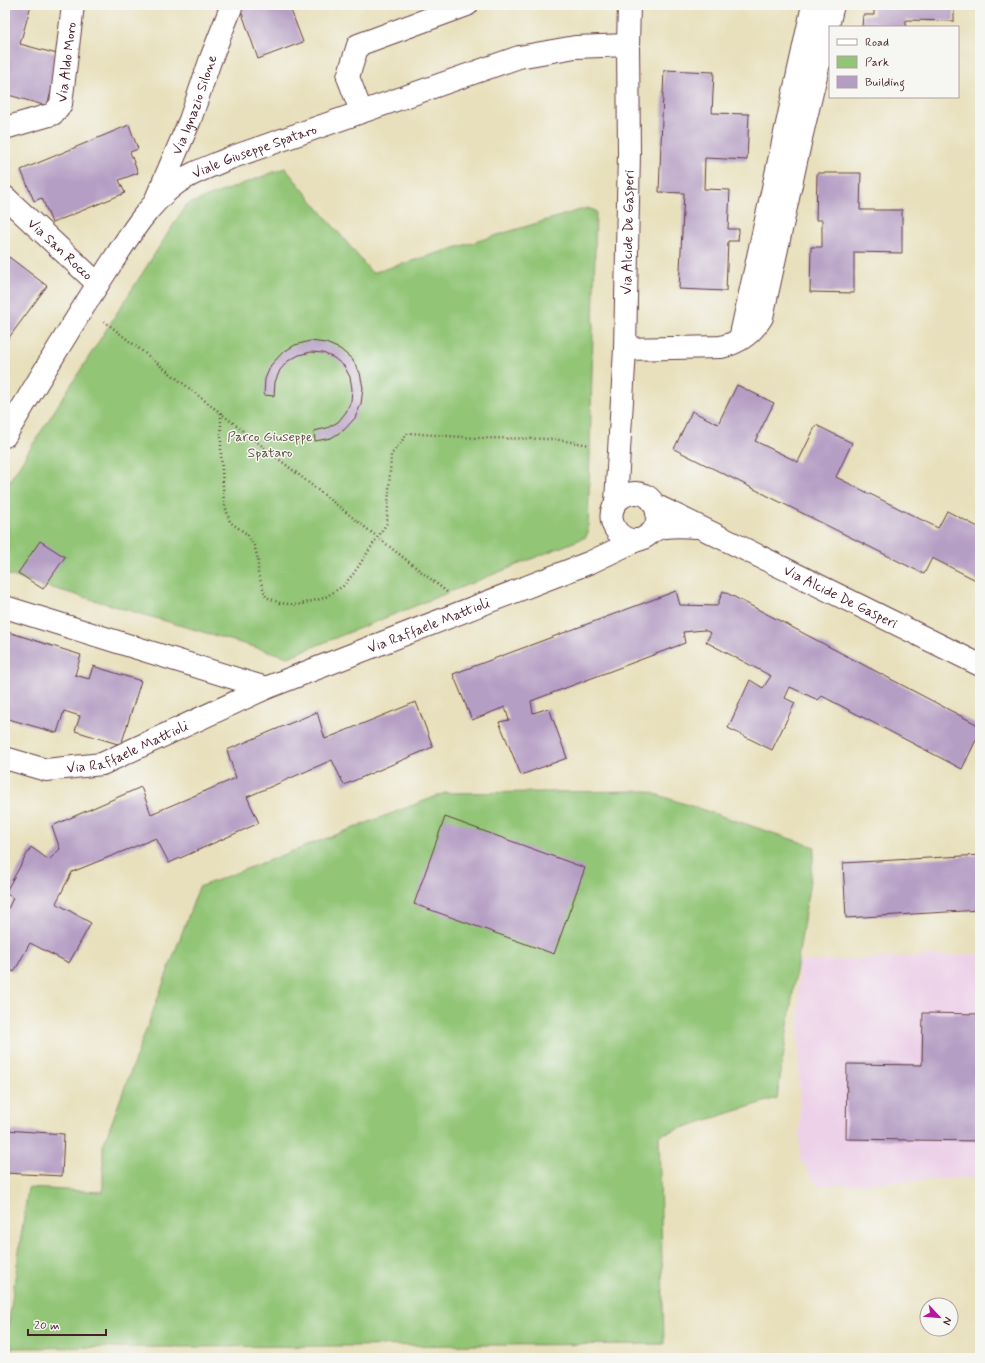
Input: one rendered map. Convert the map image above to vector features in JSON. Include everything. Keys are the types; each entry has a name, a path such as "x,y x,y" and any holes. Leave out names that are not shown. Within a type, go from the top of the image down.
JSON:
{"street":[{"name":"Via Aldo Moro","path":"5,128 53,114 61,104 73,5"},
{"name":"Via Ignazio Silone","path":"154,204 190,120 210,61 232,5"},
{"path":"361,111 348,78 358,45 467,5"},
{"name":"Via Alcide De Gasperi","path":"616,502 625,349 629,152 629,5"},
{"path":"797,117 813,5"},
{"path":"625,349 721,347 730,345 743,337 797,117 833,5"},
{"name":"Viale Giuseppe Spataro","path":"5,436 129,236 154,204 174,186 196,173 223,161 361,111 519,57 575,46 628,45"},
{"name":"Via San Rocco","path":"5,197 98,284"},
{"name":"Via Alcide De Gasperi","path":"618,460 624,476 631,485 648,499 703,528 980,665"},
{"path":"634,493 648,499 657,510 658,521 645,536 630,540 624,538 614,528 612,521 613,508 616,502 627,495 634,493"},
{"name":"Via Alcide De Gasperi","path":"645,536 668,527 689,526 703,528"},
{"path":"592,562 606,544 614,528"},
{"name":"Via Raffaele Mattioli","path":"5,758 46,770 102,764 266,688 592,562 645,536"},
{"path":"5,607 266,688"}],"path":[{"path":"85,305 452,596"},
{"path":"221,413 221,454 224,502 230,522 247,534 254,545 258,559 258,574 266,596 280,603 297,605 324,598 342,586 354,573 378,537 387,523 391,455 408,433 476,438 553,439 590,445"}],"shaded area":[{"path":"980,954 980,1177 818,1186 800,1159 798,962"}],"green space":[{"name":"Parco Giuseppe Spataro","path":"285,168 372,273 587,208 596,211 588,532 586,537 288,657 5,574 5,488 186,205"},
{"path":"646,791 815,847 777,1098 659,1135 664,1344 5,1348 28,1188 103,1192 103,1146 199,887 445,793"}],"building":[{"path":"5,5 31,5 20,44 61,55 47,106 5,94"},
{"path":"239,5 289,5 303,42 258,59"},
{"path":"874,5 954,5 954,21 906,20 906,26 862,26 863,15 874,15"},
{"path":"664,70 714,72 712,113 749,114 747,160 705,158 704,189 730,190 728,229 739,229 738,241 728,241 726,291 679,289 684,193 659,192"},
{"path":"129,125 138,149 130,152 138,173 119,180 125,193 52,223 42,198 34,201 21,170"},
{"path":"817,173 861,173 860,210 902,210 902,253 854,252 854,293 810,292 811,247 822,247 822,220 816,220"},
{"path":"9,257 47,286 5,343 5,263"},
{"path":"310,341 326,343 340,349 352,359 360,373 363,388 361,404 355,418 344,430 331,438 315,441 314,431 327,428 338,422 346,412 351,401 352,389 350,377 344,366 334,358 323,353 311,352 299,355 288,361 280,370 275,382 274,396 264,395 265,379 271,365 282,353 295,345"},
{"path":"737,385 774,403 755,441 798,462 816,425 852,443 836,477 938,528 947,511 980,528 980,582 932,558 924,574 674,449 692,411 718,424"},
{"path":"40,541 65,557 43,589 18,573"},
{"path":"676,591 680,605 717,606 723,591 980,726 980,732 962,769 822,696 818,700 790,687 785,698 795,703 772,750 728,728 750,680 763,688 771,676 706,642 711,633 704,630 683,632 685,643 531,701 533,713 549,708 567,758 521,775 499,722 509,720 505,707 472,720 453,674"},
{"path":"5,631 81,655 75,675 89,679 93,666 141,681 121,745 75,731 80,716 64,711 57,733 5,718"},
{"path":"416,702 433,747 344,785 332,760 247,797 259,823 169,863 156,838 72,872 56,903 91,923 69,963 30,943 14,972 5,967 5,908 8,909 13,898 5,893 31,847 49,860 60,849 52,826 141,787 151,814 236,778 227,750 317,712 325,739"},
{"path":"445,817 585,868 554,954 414,904"},
{"path":"980,855 980,910 846,918 843,863"},
{"path":"923,1013 980,1014 980,1141 846,1139 847,1064 922,1065"},
{"path":"5,1130 64,1134 62,1176 5,1173"}]}
